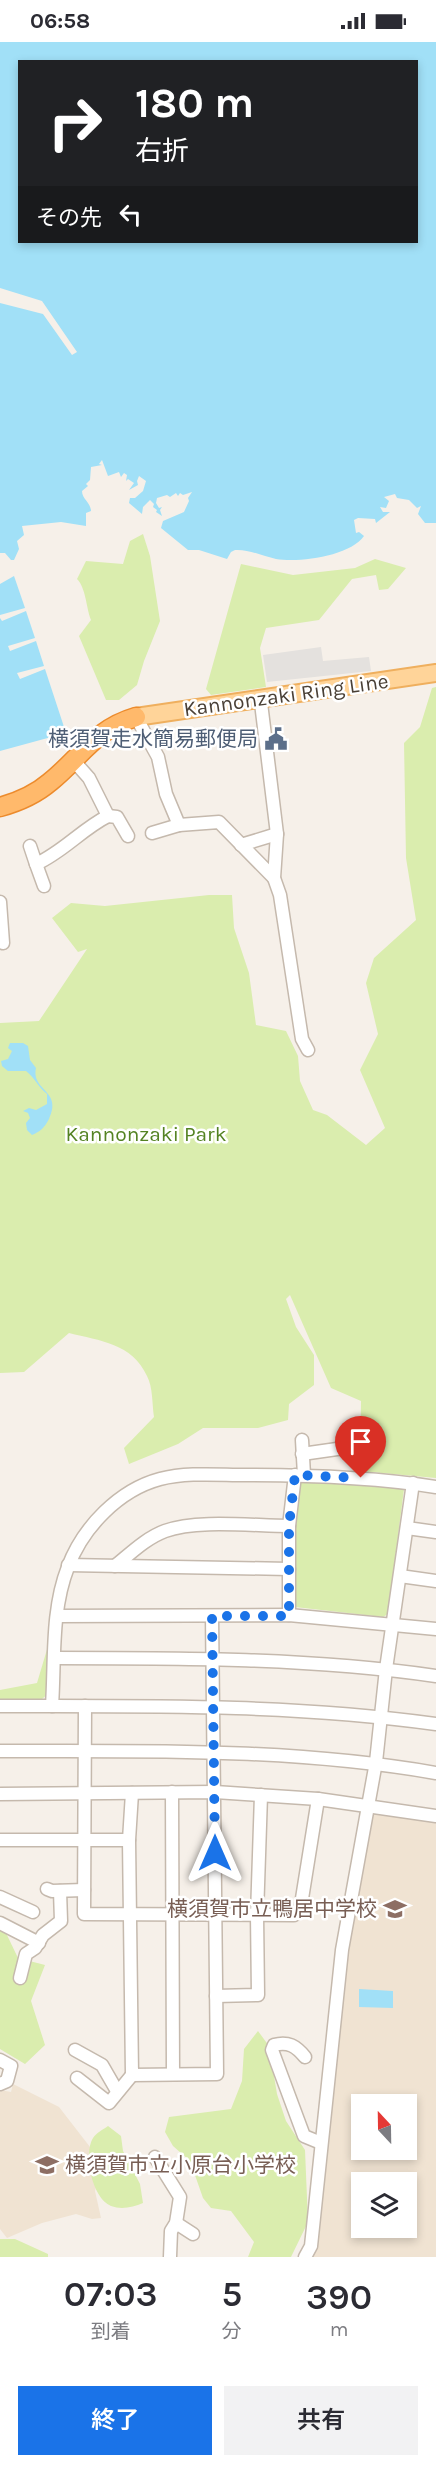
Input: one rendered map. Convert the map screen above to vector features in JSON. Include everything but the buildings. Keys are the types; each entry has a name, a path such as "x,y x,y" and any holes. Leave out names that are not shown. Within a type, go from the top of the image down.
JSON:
{"highway":[{"path":"0,807 33,794 51,782 104,731 136,717"}],"main road":[{"name":"Kannonzaki Ring Line","path":"136,717 436,673"}],"street":[{"path":"261,703 277,834 274,879"},
{"path":"136,717 159,757 166,794 179,825"},
{"path":"73,760 89,778 108,816"},
{"path":"36,864 54,856 90,825 108,816 117,817 128,836"},
{"path":"152,833 179,825 219,822 274,879 280,895 302,1039 308,1050"},
{"path":"241,844 277,834"},
{"path":"30,846 44,886"},
{"path":"0,902 3,943"},
{"path":"289,1616 289,1526 300,1475 302,1440"},
{"path":"302,1454 351,1447"},
{"path":"52,1706 58,1596 68,1566 92,1524 111,1506 158,1480 195,1475 300,1475 413,1483 436,1487"},
{"path":"305,2257 311,2246 342,1950 376,1762 386,1669 413,1483"},
{"path":"116,1566 151,1538 179,1528 195,1525 289,1526"},
{"path":"407,1528 436,1532"},
{"path":"68,1566 289,1569"},
{"path":"400,1576 436,1581"},
{"path":"57,1616 289,1616 436,1629"},
{"path":"132,2075 217,2074 212,1616"},
{"path":"55,1658 213,1658 282,1661 386,1669 436,1676"},
{"path":"0,1706 214,1706 381,1717 436,1724"},
{"path":"85,1706 84,1914 294,1915 300,1911 318,1799"},
{"path":"0,1751 285,1755 376,1762 436,1773"},
{"path":"172,1792 173,2074"},
{"path":"0,1794 215,1792 318,1799 436,1816"},
{"path":"77,2078 108,2108 117,2091 132,2075 129,1840 132,1793"},
{"path":"216,1996 258,1995 257,1915 261,1795"},
{"path":"0,1840 129,1840"},
{"path":"47,1889 84,1890"},
{"path":"20,1978 26,1954 39,1943 43,1935 61,1921 60,1891"},
{"path":"0,1897 33,1912"},
{"path":"0,1923 39,1943"},
{"path":"305,2056 297,2048 288,2044 274,2045 272,2050 304,2136 321,2143"},
{"path":"75,2050 102,2065 117,2091"},
{"path":"0,2060 11,2066 7,2081 0,2084"},
{"path":"155,2157 180,2197 176,2223 171,2230 170,2257"},
{"path":"176,2223 193,2235"}],"shaded area":[{"path":"321,647 323,661 369,657 371,671 267,682 263,655"},
{"name":"横須賀市立鴨居中学校","path":"369,1806 436,1817 436,2257 310,2257 341,2000"},
{"name":"横須賀市立小原台小学校","path":"13,2084 59,2107 90,2147 101,2218 92,2219 76,2214 42,2223 7,2238 0,2229 0,2090 11,2092"}],"green space":[{"path":"143,534 150,556 160,621 137,685 119,700 106,700 79,636 91,620 84,592 77,579 86,561 123,564 130,541"},
{"path":"375,559 406,568 388,589 379,590 376,575 352,579 319,620 266,628 260,648 266,687 211,695 206,689 241,564 293,575 355,568"},
{"name":"Kannonzaki Park","path":"436,687 436,1478 360,1471 361,1401 331,1388 290,1295 286,1299 296,1327 314,1355 314,1385 289,1404 288,1420 258,1428 203,1428 178,1444 129,1464 124,1448 154,1417 149,1380 133,1356 103,1341 69,1333 24,1372 0,1373 0,1023 39,1021 87,949 78,952 52,918 71,903 105,906 209,895 232,895 234,928 249,973 256,1025 286,1031 298,1056 300,1081 313,1110 327,1115 366,1145 385,1128 360,1070 378,1034 366,983 374,958 416,920 406,858 404,743 420,727 432,688"},
{"path":"297,1479 402,1486 404,1489 388,1614 383,1617 295,1607 294,1481"},
{"path":"51,1636 50,1692 42,1699 0,1699 0,1690 37,1683"},
{"path":"0,1930 6,1933 18,1958 45,1965 31,2001 45,2045 25,2064 0,2049"},
{"path":"258,2031 269,2046 277,2094 286,2121 305,2150 308,2222 291,2257 248,2257 254,2242 231,2211 211,2208 203,2198 190,2161 173,2146 165,2132 169,2117 231,2109 242,2081 244,2049"},
{"path":"108,2126 121,2136 123,2151 140,2184 143,2203 127,2208 111,2206 104,2201 94,2185 89,2164 90,2145 94,2136"},
{"path":"0,2239 15,2239 48,2254 48,2257 0,2257"}],"water":[{"path":"0,42 436,42 436,523 425,523 418,514 421,506 417,508 409,500 397,498 395,494 384,497 389,501 386,508 380,507 383,512 390,512 376,523 375,519 358,518 354,520 356,533 359,532 364,536 348,549 311,559 298,560 276,559 235,550 227,559 199,550 188,550 161,528 163,521 184,512 192,492 157,498 156,503 159,508 162,507 160,510 162,516 156,512 150,500 143,507 142,514 129,503 130,498 135,498 143,491 146,481 139,476 138,485 129,490 134,483 128,479 126,481 127,475 124,473 121,477 119,472 108,476 102,460 99,464 102,465 91,467 90,480 86,484 88,486 82,491 91,511 86,513 86,526 61,522 22,526 24,535 17,541 19,549 14,560 11,560 5,553 0,553"},
{"path":"14,576 25,608 0,615 0,584"},
{"path":"26,611 35,638 8,646 10,651 36,641 44,666 17,673 20,679 45,669 66,733 0,751 0,618 2,621"},
{"path":"10,1043 23,1043 28,1046 30,1060 36,1068 38,1082 50,1096 52,1102 52,1109 44,1127 32,1135 27,1130 26,1123 30,1118 28,1113 23,1111 29,1108 36,1110 47,1104 47,1094 26,1071 8,1071 2,1066 1,1061 8,1059 12,1051 8,1048"},
{"path":"359,1989 393,1991 393,2008 359,2007"}],"pier":[{"path":"0,288 42,301 77,352 72,355 43,314 0,303"}],"place":[{"name":"横須賀走水簡易郵便局","path":"276,739"},
{"name":"横須賀市立鴨居中学校","path":"395,1909"},
{"name":"横須賀市立小原台小学校","path":"47,2165"}],"route":[{"path":"215,1853 212,1616 289,1616 289,1526 295,1475 361,1478"}]}
